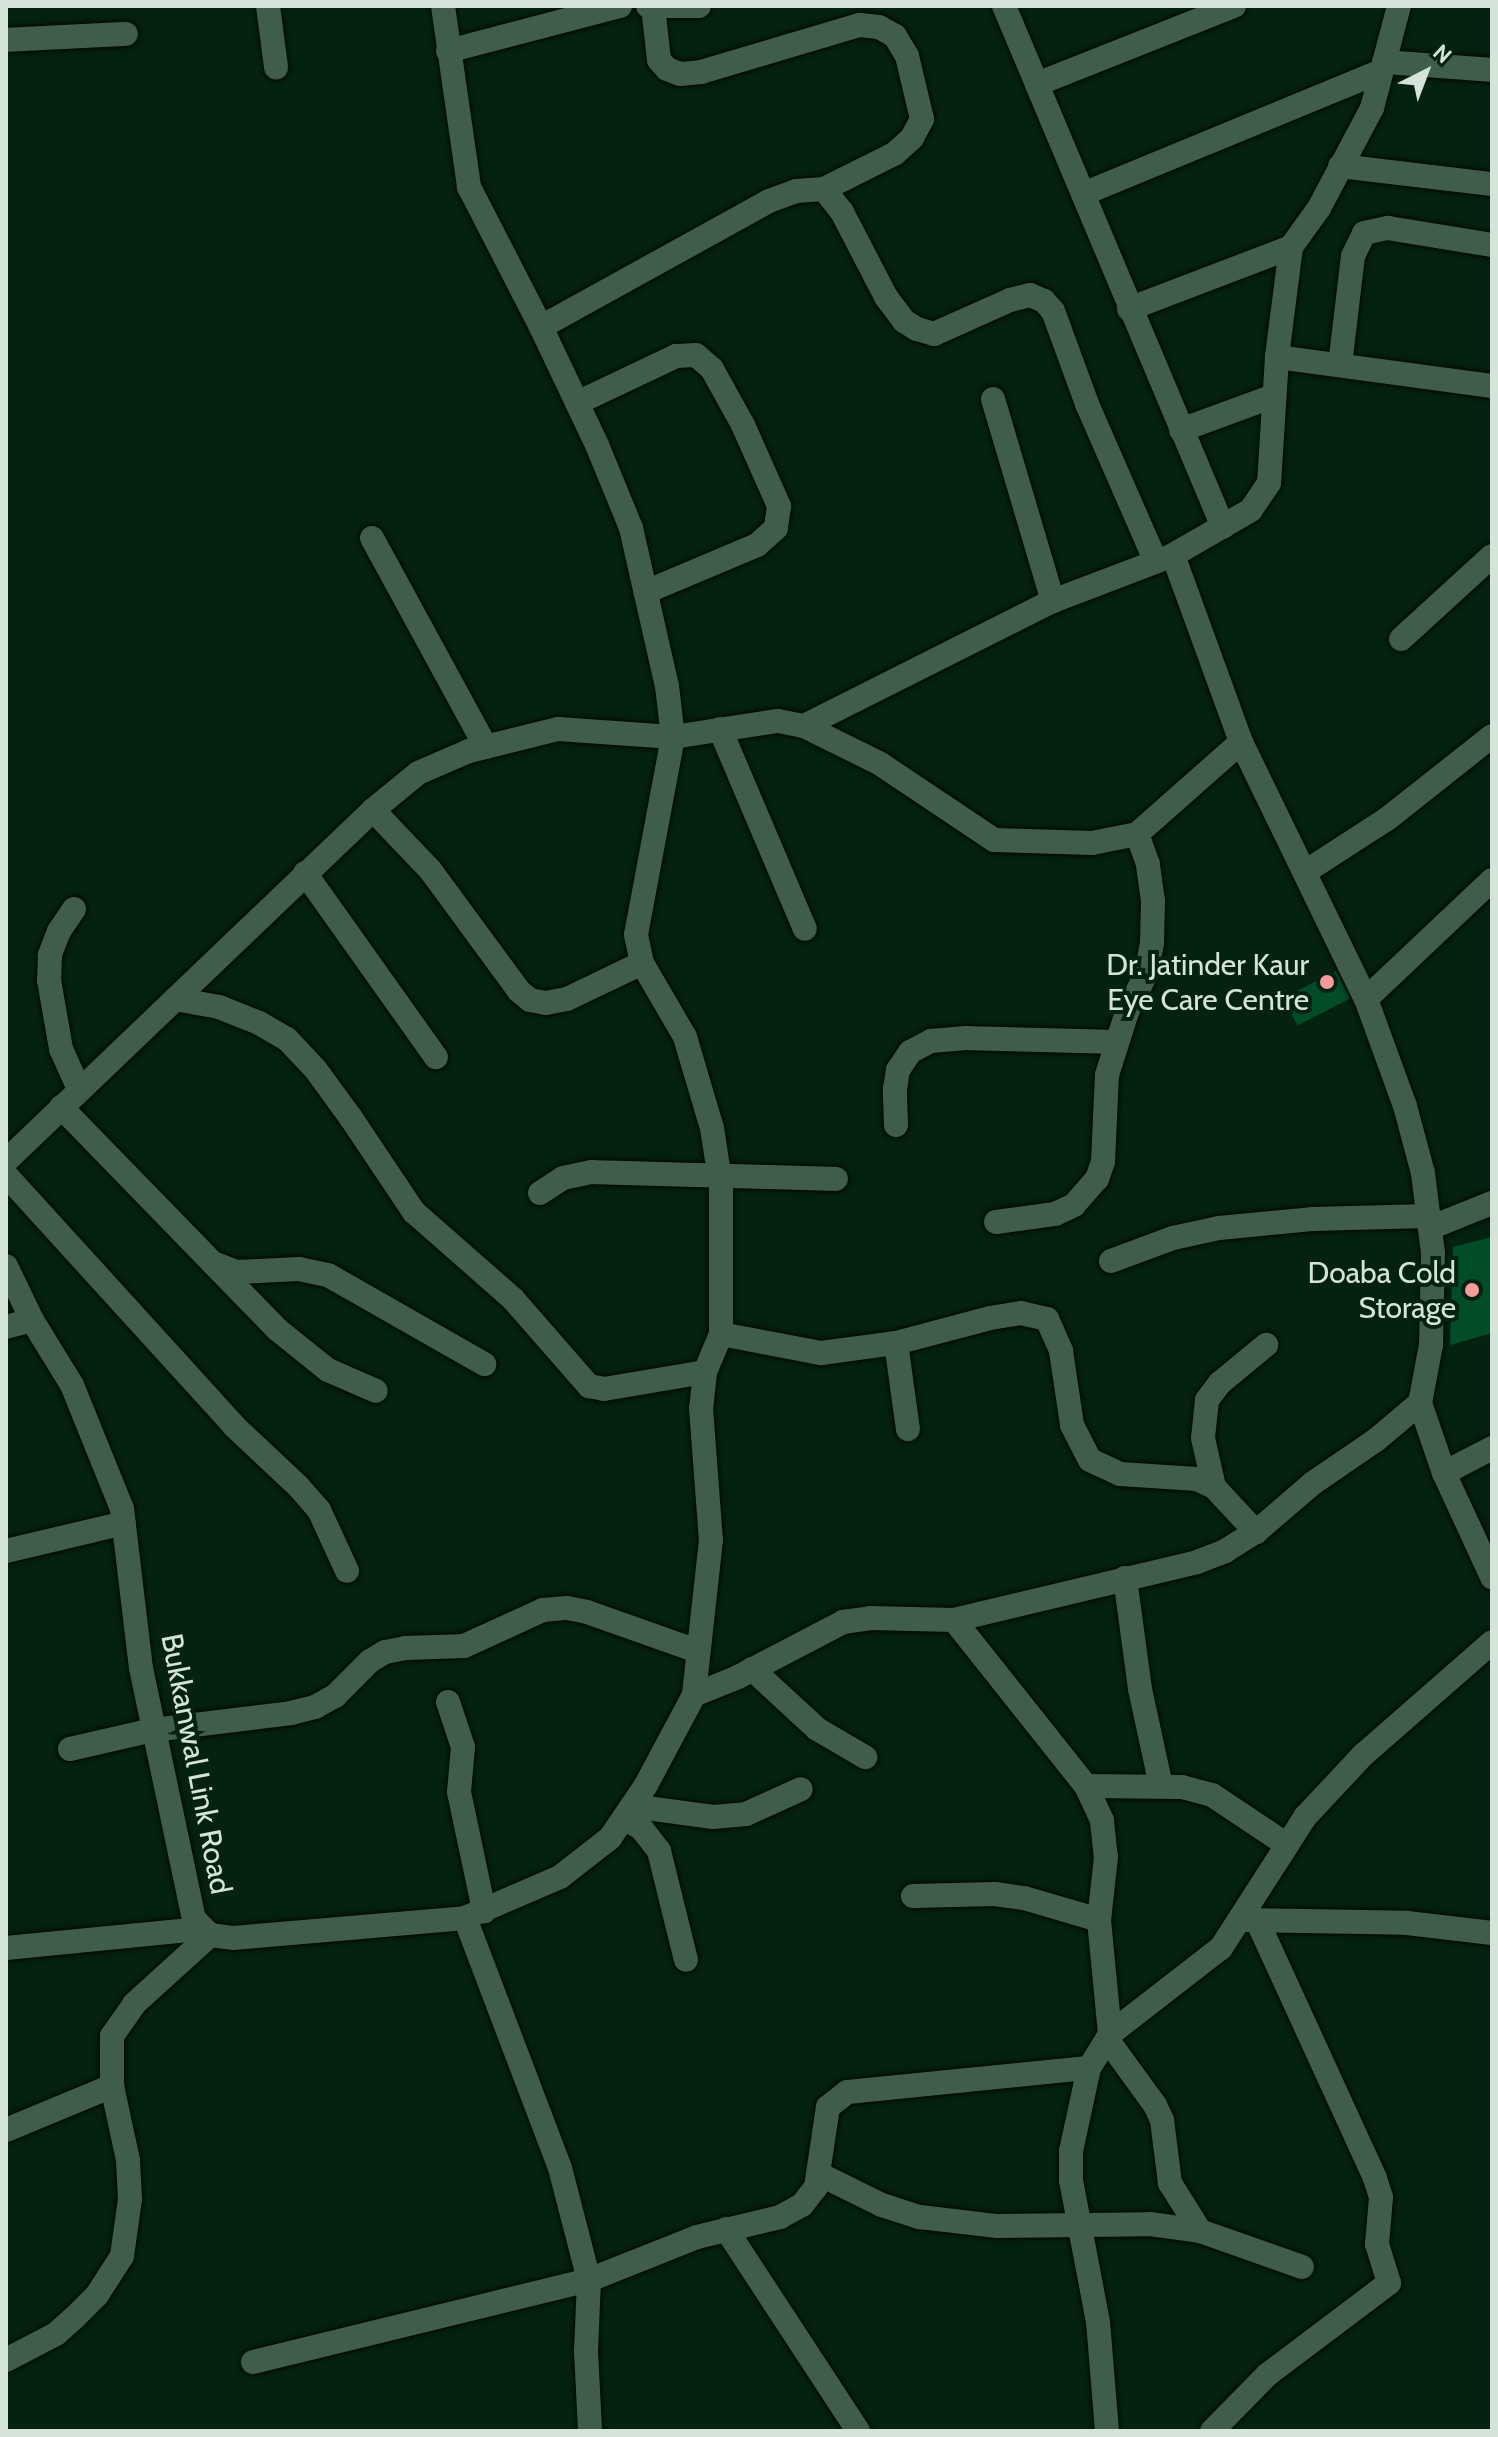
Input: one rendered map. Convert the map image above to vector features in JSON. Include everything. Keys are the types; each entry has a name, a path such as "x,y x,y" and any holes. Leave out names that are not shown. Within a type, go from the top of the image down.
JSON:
{"street":[{"path":"268,6 276,67"},
{"path":"443,6 469,187 541,327 631,528 667,686 673,737 636,935 642,963 685,1037 712,1128 719,1176 721,1334 705,1372 701,1408 711,1540 694,1695 843,1622 871,1618 954,1620 1197,1562 1225,1551 1256,1532 1313,1483 1376,1440 1420,1403"},
{"path":"448,51 620,6"},
{"path":"541,327 769,201 796,191 824,189 894,154 912,138 922,119 907,56 895,36 879,27 860,25 701,72 680,74 667,69 659,60 650,7 699,6"},
{"path":"1004,6 1223,527"},
{"path":"1037,84 1234,6"},
{"path":"804,726 1053,601 1164,558 1251,510 1269,483 1277,357 1291,247 1319,208 1372,108 1399,6"},
{"path":"6,40 126,34"},
{"path":"1083,194 1383,66 1492,70"},
{"path":"1340,166 1492,184"},
{"path":"824,189 842,212 886,297 904,321 917,329 934,334 1010,300 1030,295 1044,301 1053,311 1087,404 1164,558 1241,742 1366,999 1405,1106 1423,1173 1433,1253 1431,1345 1420,1403 1444,1473 1492,1577"},
{"path":"1340,365 1353,256 1364,233 1388,228 1492,245"},
{"path":"1129,309 1291,247"},
{"path":"577,403 676,356 696,355 712,369 743,425 779,506 776,528 757,545 646,592"},
{"path":"1277,357 1492,386"},
{"path":"1181,430 1274,396"},
{"path":"993,399 1053,601"},
{"path":"372,538 486,747"},
{"path":"1401,639 1492,556"},
{"path":"6,1161 373,810 418,773 486,747 558,729 673,737 778,721 804,726 879,763 994,840 1092,843 1137,834 1241,742"},
{"path":"720,729 805,929"},
{"path":"1305,872 1387,819 1492,736"},
{"path":"373,810 431,871 519,991 530,1000 546,1003 567,999 642,963"},
{"path":"996,1222 1055,1214 1088,1193 1103,1162 1107,1075 1115,1042 1146,974 1152,942 1153,901 1148,864 1137,834"},
{"path":"305,873 436,1057"},
{"path":"1366,999 1492,880"},
{"path":"74,909 59,931 50,955 49,980 61,1049 79,1089"},
{"path":"175,999 219,1007 259,1023 287,1039 316,1070 414,1212 513,1299 589,1386 625,1386 705,1372"},
{"path":"896,1125 898,1070 910,1052 931,1041 966,1038 1115,1042"},
{"path":"61,1107 306,1355 328,1370 376,1391"},
{"path":"540,1193 577,1173 836,1179"},
{"path":"6,1175 234,1426 308,1498 333,1535 347,1571"},
{"path":"1111,1261 1173,1238 1219,1228 1312,1219 1429,1222 1492,1203"},
{"path":"211,1262 236,1272 299,1269 328,1275 484,1364"},
{"name":"Bukkanwal Link Road","path":"6,1266 32,1320 72,1385 122,1509 141,1668 153,1730 194,1919 205,1932 233,1938 474,1914 560,1877 610,1838 694,1695"},
{"path":"721,1334 821,1353 896,1343 1021,1313 1047,1319 1061,1351 1072,1425 1090,1460 1120,1474 1197,1479 1214,1487 1256,1532"},
{"path":"6,1327 32,1320"},
{"path":"896,1343 908,1429"},
{"path":"1214,1487 1203,1438 1207,1400 1220,1383 1266,1345"},
{"path":"1444,1473 1492,1448"},
{"path":"6,1551 124,1523"},
{"path":"1125,1578 1140,1689 1161,1786"},
{"path":"70,1749 153,1730 291,1713 315,1707 335,1696 370,1661 385,1652 405,1648 464,1646 543,1610 567,1608 587,1612 697,1651"},
{"path":"954,1620 1086,1786 1102,1821 1106,1857 1099,1920 1109,2036 1155,2105 1162,2120 1170,2183 1200,2231"},
{"path":"1107,2431 1098,2322 1077,2226 1071,2151 1089,2068 1109,2036 1221,1948 1249,1920 1287,1845 1305,1817 1363,1755 1492,1642"},
{"path":"752,1669 817,1729 865,1757"},
{"path":"448,1702 463,1747 459,1792 474,1914 560,2168 589,2280 586,2351 590,2431"},
{"path":"1086,1786 1161,1786 1212,1795 1287,1845"},
{"path":"628,1812 713,1817 746,1814 801,1789"},
{"path":"628,1812 659,1851 686,1960"},
{"path":"913,1896 995,1894 1024,1898 1099,1920"},
{"path":"1249,1920 1407,1923 1492,1933"},
{"path":"1212,2431 1267,2375 1389,2283 1377,2244 1381,2197 1375,2178 1249,1920"},
{"path":"6,1948 205,1932"},
{"path":"6,2360 56,2334 75,2317 97,2295 122,2256 130,2199 128,2160 112,2086 112,2036 120,2021 205,1932"},
{"path":"253,2362 589,2280 654,2252 726,2229 780,2217 802,2205 816,2187 828,2107 836,2097 847,2092 1089,2068"},
{"path":"6,2130 112,2086"},
{"path":"819,2174 882,2205 920,2217 997,2226 1150,2224 1200,2231 1302,2267"},
{"path":"726,2229 858,2431"}],"building":[{"path":"1336,971 1350,999 1298,1025 1283,998"},
{"name":"Doaba Cold Storage","path":"1492,1237 1492,1333 1450,1345 1453,1247"}],"place":[{"name":"Dr. Jatinder Kaur Eye Care Centre","path":"1327,982"},
{"name":"Doaba Cold Storage","path":"1472,1290"}]}
